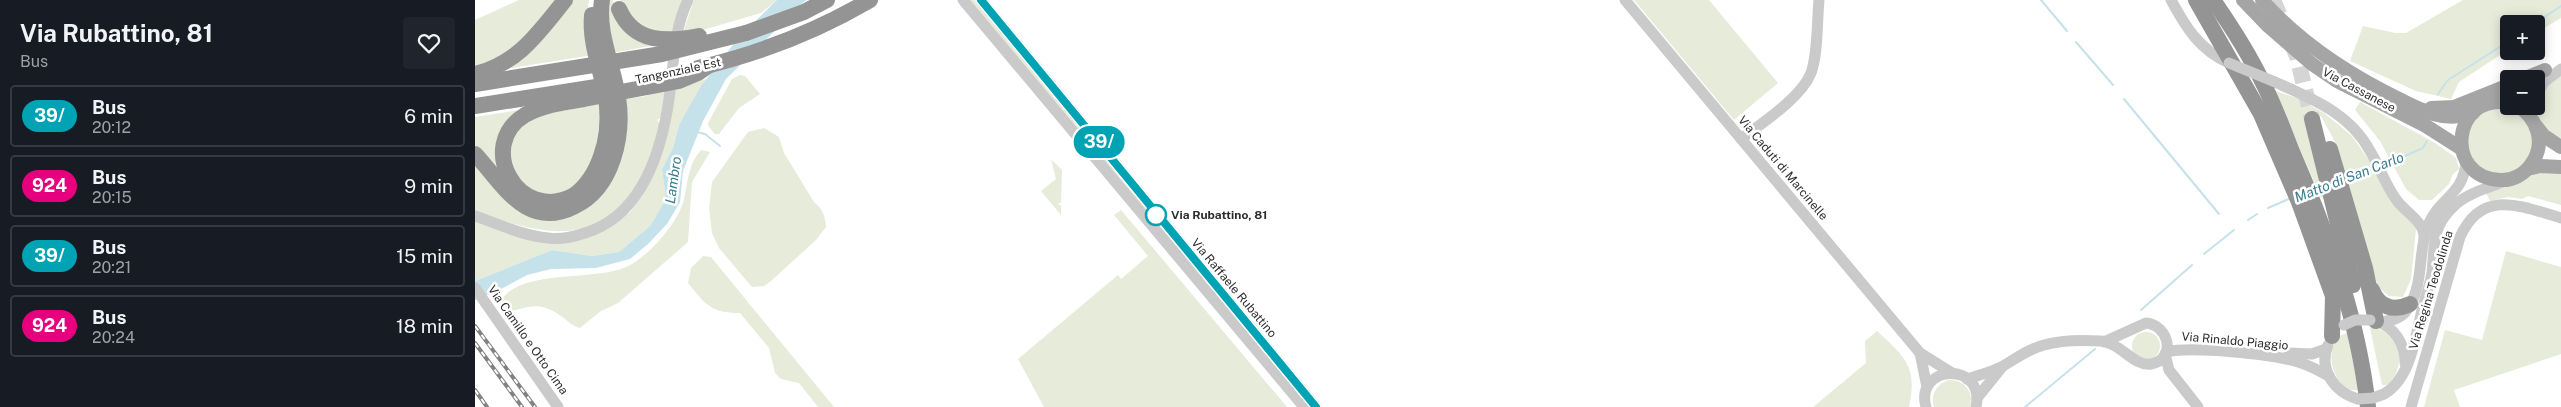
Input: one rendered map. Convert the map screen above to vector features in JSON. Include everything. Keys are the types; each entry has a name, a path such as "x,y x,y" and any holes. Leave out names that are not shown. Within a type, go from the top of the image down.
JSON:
{"highway":[{"path":"475,154 508,195 528,208 552,212 569,209 576,200 597,165 608,124 607,104 592,40 593,0"},
{"path":"602,0 601,26 618,97 619,133 611,165 593,194 576,200 537,200 525,195 510,180 504,166 503,151 509,132 516,122 526,114 550,106 679,81 707,66"},
{"name":"Tangenziale Est","path":"475,84 662,54 746,33 804,12 827,0"},
{"name":"Tangenziale Est","path":"475,106 631,82 707,66 788,40 870,0"},
{"path":"2196,0 2261,114 2299,202 2333,296 2334,337"},
{"path":"2213,0 2244,47 2262,80 2312,197 2344,287 2357,342 2363,403"},
{"path":"475,74 496,67 517,55 561,4"},
{"path":"618,5 629,26 637,33 651,38 669,41 723,32 746,33"},
{"path":"2375,321 2368,282 2338,172 2315,118 2380,401"},
{"path":"2368,282 2376,299 2383,305 2395,309 2410,304"}],"main road":[{"name":"Via Cassanese","path":"2243,0 2267,25 2312,64 2337,81 2426,126 2464,154 2481,175 2492,179 2507,180"},
{"name":"Via Cassanese","path":"2262,0 2289,28 2315,50 2348,73 2414,108 2441,116 2458,117 2473,113 2486,104 2500,102"},
{"path":"2397,98 2428,107 2447,108 2500,88"},
{"path":"2464,154 2462,131 2473,113"},
{"path":"2534,117 2544,136 2561,147"},
{"path":"2528,168 2538,149 2539,138 2534,117"},
{"path":"2507,180 2528,168 2540,166 2561,167"}],"street":[{"path":"475,216 541,237 556,238 592,231 623,211 644,184 657,152 670,94 677,28 688,0"},
{"name":"Via Raffaele Rubattino","path":"963,0 1304,407"},
{"name":"Via Raffaele Rubattino","path":"981,0 1316,407"},
{"name":"Via Caduti di Marcinelle","path":"1625,0 1921,354 1952,373"},
{"path":"1741,139 1793,97 1809,78 1813,67 1819,0"},
{"path":"2171,0 2182,20 2198,42 2215,57 2275,82 2332,109 2342,116 2364,140 2393,194 2423,228 2424,238 2420,280 2410,304 2400,317 2375,321"},
{"path":"2545,71 2561,62"},
{"path":"2545,81 2561,70"},
{"path":"2424,238 2435,213 2460,186 2465,172 2464,154"},
{"path":"2363,403 2373,398 2380,401 2396,384 2405,370 2431,274 2432,249 2441,222 2466,197 2507,180"},
{"name":"Via Regina Teodolinda","path":"2411,407 2460,237 2467,222 2487,207 2506,204 2561,218"},
{"path":"2403,207 2421,215 2435,213"},
{"name":"Via Camillo e Otto Cima","path":"475,288 558,407"},
{"name":"Via Rinaldo Piaggio","path":"2104,342 2129,332 2141,324 2151,323 2160,328 2166,335 2180,342 2301,355 2312,354 2355,320 2375,321"},
{"path":"2375,321 2394,332 2402,344 2405,370"},
{"path":"2128,353 2126,342 2129,332"},
{"name":"Via Rinaldo Piaggio","path":"1976,402 1975,389 1967,379 2003,366 2021,353 2044,344 2068,341 2104,342 2128,353 2137,362 2150,364 2159,360 2165,353 2168,344 2166,335"},
{"path":"2329,376 2325,363 2334,337"},
{"name":"Via Rinaldo Piaggio","path":"2165,353 2189,349 2285,358 2310,366 2329,376 2342,392 2363,403"},
{"path":"2165,353 2169,370 2197,407"},
{"name":"Via Caduti di Marcinelle","path":"1921,354 1927,387"},
{"path":"2150,364 2165,373 2193,407"},
{"name":"Via Rinaldo Piaggio","path":"1976,402 2003,366"},
{"path":"1926,407 1924,398 1927,387 1937,377 1952,373 1967,379"}],"green space":[{"path":"519,0 557,0 512,52 475,67 475,20"},
{"path":"570,0 589,0 587,18 593,55 505,69"},
{"path":"605,0 613,0 615,9 656,45 611,53"},
{"path":"620,0 684,0 673,37 640,31"},
{"path":"694,0 777,0 761,13 682,36"},
{"path":"969,0 974,0 1313,407 1308,407"},
{"path":"1634,0 1709,0 1778,83 1734,120"},
{"path":"2463,0 2561,0 2561,18 2545,28 2545,15 2500,15 2500,55 2459,82 2451,99 2416,91 2350,61 2363,26 2395,33 2406,33"},
{"path":"2561,74 2561,138 2542,125 2539,116 2545,115 2545,90"},
{"path":"740,75 745,76 760,94 739,108 719,134 715,134 708,123 732,79"},
{"path":"707,79 679,125 673,148 662,169 666,199 650,226 619,252 592,256 552,250 475,281 475,220 551,241 615,223 630,212 642,196 662,149 677,85"},
{"path":"667,88 662,117 657,120 660,125 644,176 612,214 594,225 576,230 556,231 536,229 475,212 475,160 569,214 621,100 647,96 647,92"},
{"path":"2275,91 2297,98 2324,113 2352,136 2416,229 2411,279 2403,297 2389,296 2378,287 2348,184 2352,179 2346,176 2335,142 2321,116 2307,120 2326,196 2321,198"},
{"path":"614,100 612,143 602,175 583,197 559,208 530,205 509,190 475,149 475,117 526,109 513,132 510,156 516,178 528,194 544,205 563,205 582,194 599,169 609,136 610,102"},
{"path":"2360,102 2435,143 2456,158 2459,169 2453,174 2449,184 2432,200 2419,200 2406,189 2380,141 2355,110"},
{"path":"603,103 592,169 562,197 556,198 518,187 507,143 530,117"},
{"path":"2500,108 2500,115 2519,115 2531,128 2531,154 2513,172 2500,174 2487,172 2469,154 2467,141 2469,128 2487,110"},
{"path":"764,128 779,137 784,153 814,202 821,210 826,227 816,240 771,281 764,286 752,287 719,248 712,233 709,208 712,182 748,132"},
{"path":"701,150 710,152 692,182 688,242 618,303 601,311 580,328 572,325 553,311 540,306 527,307 505,313 498,308 505,295 518,286 535,281 612,271 626,267 644,255 663,237 677,215 685,195 691,166"},
{"path":"1051,159 1062,170 1061,202 1057,205 1061,205 1061,215 1041,191 1056,179"},
{"path":"2544,171 2561,173 2561,205 2528,196 2522,199 2508,197 2490,201 2486,193"},
{"path":"1121,210 1287,407 1044,407 1018,359 1118,275 1121,279 1148,256 1114,215"},
{"path":"2506,251 2561,267 2561,354 2454,390 2460,407 2424,407 2445,330 2482,340"},
{"path":"703,256 711,257 834,407 818,407 799,383 781,379 775,373 769,348 740,313 730,313 716,309 700,297 688,283 691,268"},
{"path":"2374,327 2390,337 2398,352 2397,369 2394,377 2387,385 2382,385 2370,328"},
{"path":"1877,331 1895,348 1907,364 1912,382 1909,407 1813,407 1866,363 1865,341"},
{"path":"2146,332 2156,336 2160,346 2156,356 2146,360 2136,356 2132,346 2136,336"},
{"path":"2347,333 2359,390 2349,389 2342,384 2332,365 2334,345 2339,337"},
{"path":"1949,380 1960,382 1967,388 1971,396 1970,407 1934,407 1933,398 1935,390"}],"water":[{"name":"Lambro","path":"777,0 806,0 726,79 703,121 683,171 680,202 667,224 648,244 630,259 596,268 551,269 527,275 475,300 475,281 552,250 592,256 619,252 650,226 666,199 662,169 673,148 679,125 701,86 740,36"}],"waterway":[{"path":"2041,0 2067,31"},
{"name":"Matto di San Carlo","path":"2545,17 2561,6"},
{"path":"2076,42 2113,85"},
{"name":"Matto di San Carlo","path":"2438,94 2448,80 2500,47"},
{"path":"2124,99 2219,214"},
{"name":"Matto di San Carlo","path":"697,132 705,134 720,146"},
{"name":"Matto di San Carlo","path":"2382,166 2423,148 2427,141"},
{"name":"Matto di San Carlo","path":"2347,180 2376,169"},
{"name":"Matto di San Carlo","path":"2268,208 2291,198"},
{"name":"Matto di San Carlo","path":"2248,220 2257,214"},
{"name":"Matto di San Carlo","path":"2204,254 2234,230"},
{"name":"Matto di San Carlo","path":"2141,310 2192,265"},
{"name":"Matto di San Carlo","path":"2025,407 2095,349"}],"tunnel":[{"path":"2273,0 2297,56 2312,119"}],"railway":[{"path":"475,326 535,407"},
{"path":"475,343 522,407"},
{"path":"475,390 487,407"}],"bus line":[{"name":"39/","path":"981,0 1119,166 1132,186 1209,280 1316,407"}],"place":[{"name":"Via Rubattino, 81","path":"1156,215"}]}
